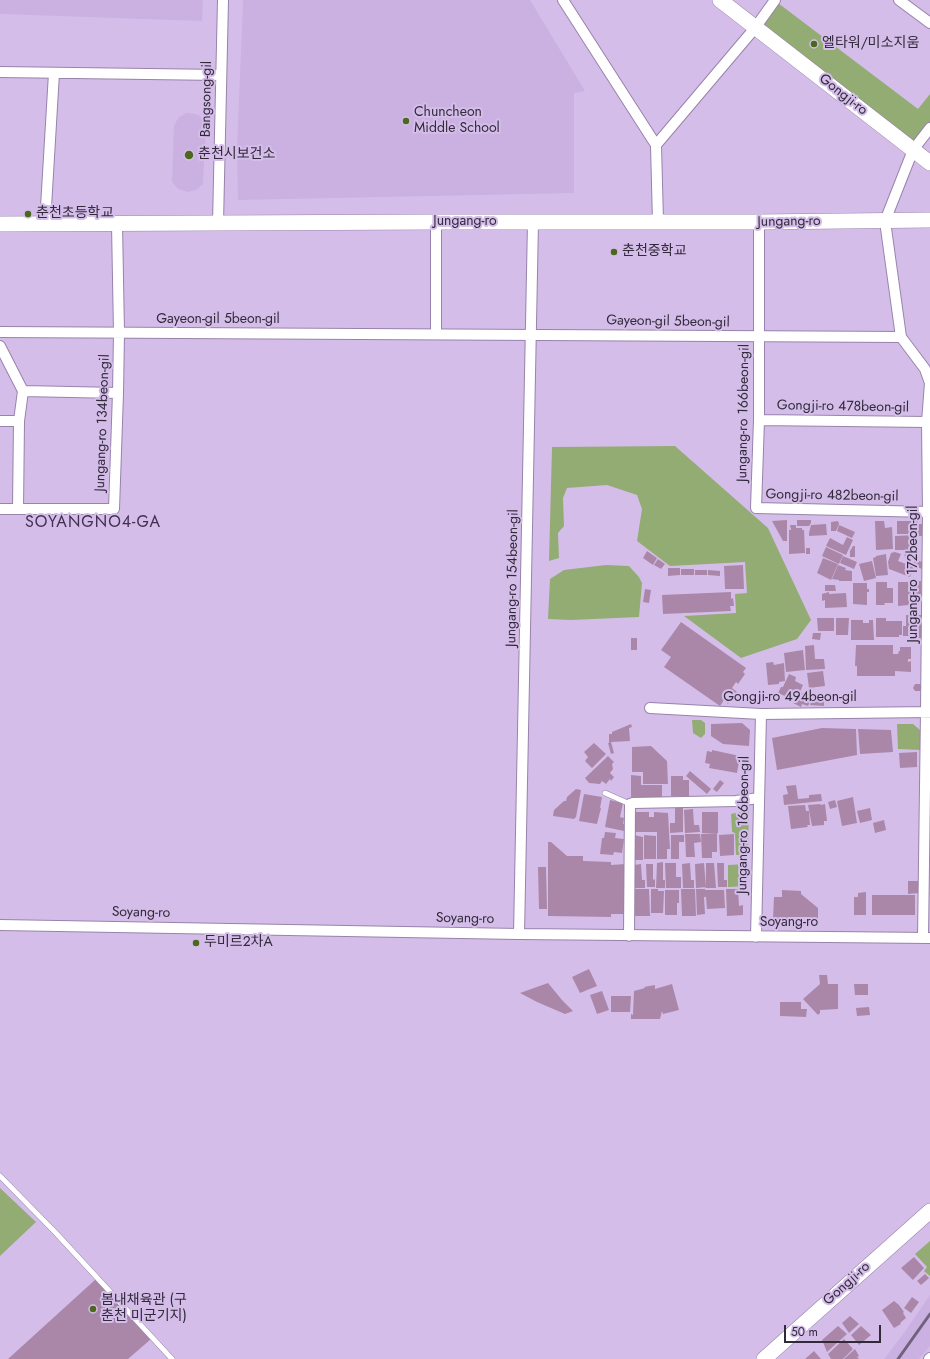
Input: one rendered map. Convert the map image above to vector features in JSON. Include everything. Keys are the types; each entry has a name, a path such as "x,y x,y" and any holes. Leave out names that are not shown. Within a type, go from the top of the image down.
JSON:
{"street":[{"name":"Bangsong-gil","path":"218,223 223,0"},
{"path":"563,0 656,145 658,222"},
{"name":"Gongji-ro","path":"720,0 930,163"},
{"path":"656,145 755,28 775,0"},
{"path":"899,0 930,23"},
{"path":"0,72 221,75"},
{"path":"45,224 54,73"},
{"path":"885,221 913,150 930,128"},
{"name":"Jungang-ro","path":"0,224 758,222 930,220"},
{"name":"Jungang-ro 172beon-gil","path":"885,221 901,337 925,369 930,384 927,422 929,512 926,938"},
{"path":"436,222 436,334"},
{"name":"Jungang-ro 154beon-gil","path":"519,934 532,334 533,222"},
{"name":"Jungang-ro 166beon-gil","path":"756,508 759,337 758,222"},
{"name":"Jungang-ro 134beon-gil","path":"0,509 114,509 119,333 117,224"},
{"name":"Gayeon-gil 5beon-gil","path":"0,332 901,337"},
{"path":"0,346 23,391 19,421 18,509"},
{"path":"23,391 118,393"},
{"name":"Gongji-ro 478beon-gil","path":"758,420 927,422"},
{"path":"0,421 19,421"},
{"name":"Gongji-ro 482beon-gil","path":"756,508 929,512"},
{"name":"Gongji-ro 494beon-gil","path":"650,708 761,714 928,712"},
{"name":"Jungang-ro 166beon-gil","path":"756,937 761,714"},
{"path":"629,936 630,804 736,801 759,798"},
{"name":"Soyang-ro","path":"0,925 629,936 926,938"},
{"name":"Gongji-ro","path":"764,1359 930,1211"}],"lane":[{"path":"605,793 630,804"},
{"path":"0,1176 55,1232 172,1359"}],"shaded area":[{"path":"0,0 203,0 202,21 0,14"},
{"name":"Chuncheon Middle School","path":"243,0 530,0 585,91 574,93 574,193 238,200 237,149"},
{"name":"춘천시보건소","path":"186,113 199,115 206,127 203,184 196,190 188,192 178,189 172,182 174,126 178,118"},
{"path":"930,1295 930,1346 919,1359 884,1359 904,1333"}],"green space":[{"path":"778,3 918,109 930,94 930,125 914,146 759,28"},
{"path":"675,446 768,528 811,620 797,639 741,658 684,616 736,613 735,594 747,593 745,562 670,566 637,541 642,509 637,495 607,485 567,488 563,498 564,526 558,533 559,558 549,561 552,447"},
{"path":"606,565 629,566 639,577 642,583 639,617 571,620 548,619 550,579 564,570"},
{"path":"692,720 701,720 705,723 705,734 701,738 693,733"},
{"path":"897,724 913,724 920,730 921,750 898,749"},
{"path":"749,810 748,854 736,855 735,833 732,832 731,814"},
{"path":"748,864 748,886 728,887 728,865"},
{"path":"0,1188 36,1222 0,1256"},
{"path":"930,1241 930,1276 924,1271 927,1267 915,1254"}],"building":[{"path":"787,520 787,541 783,541 772,521"},
{"path":"797,520 811,520 811,523 809,526 797,526"},
{"path":"838,521 839,524 836,531 831,531 831,522"},
{"path":"875,521 884,521 885,528 892,527 893,549 876,550"},
{"path":"897,521 918,521 918,524 923,524 923,536 919,536 919,534 897,534"},
{"path":"826,524 827,535 809,536 811,525"},
{"path":"790,525 796,525 796,528 802,528 802,530 804,530 805,553 789,554"},
{"path":"839,525 855,532 852,538 837,531"},
{"path":"917,535 918,557 905,558 904,550 895,550 895,536"},
{"path":"847,537 853,540 846,555 826,546 830,538 843,545"},
{"path":"853,546 855,546 855,557 850,557 850,551"},
{"path":"826,547 843,555 839,564 822,556"},
{"path":"806,548 810,548 810,554 806,554"},
{"path":"647,551 657,558 653,565 643,558"},
{"path":"895,552 901,554 898,561 914,567 910,577 889,569 888,562 891,553"},
{"path":"886,554 888,575 876,576 873,558"},
{"path":"843,556 857,562 854,569 840,563"},
{"path":"823,558 838,564 831,580 817,573"},
{"path":"658,559 665,564 661,569 654,565"},
{"path":"915,560 923,562 922,569 912,565"},
{"path":"872,561 876,578 864,581 859,564"},
{"path":"743,565 744,589 725,589 724,566"},
{"path":"838,565 846,568 845,570 852,571 852,581 839,581 832,579"},
{"path":"668,568 680,568 680,575 668,576"},
{"path":"681,569 694,569 694,575 681,575"},
{"path":"695,570 707,570 707,575 695,575"},
{"path":"708,570 720,571 720,576 708,575"},
{"path":"921,581 921,594 912,594 912,582"},
{"path":"876,582 887,582 887,588 893,588 893,603 876,605"},
{"path":"898,582 910,582 911,600 909,600 909,605 898,606"},
{"path":"853,583 867,583 867,589 869,589 869,592 867,592 867,605 853,604"},
{"path":"825,585 835,585 836,591 825,591"},
{"path":"645,589 651,590 649,603 643,602"},
{"path":"731,592 731,599 733,598 734,606 730,606 731,611 663,614 662,595"},
{"path":"829,592 829,594 846,593 847,607 825,608 825,600 822,601 822,594"},
{"path":"906,615 923,615 923,638 903,636 903,626 906,626"},
{"path":"817,618 834,618 834,631 818,631"},
{"path":"836,618 849,618 848,635 836,635"},
{"path":"876,618 886,618 886,621 902,621 902,635 899,635 899,637 876,637"},
{"path":"851,620 863,620 863,623 869,623 869,620 873,620 874,640 851,640"},
{"path":"681,622 746,668 743,672 745,674 738,684 736,682 732,688 737,692 728,704 724,700 720,706 664,667 671,657 661,650"},
{"path":"813,633 821,633 820,640 812,639"},
{"path":"631,638 637,638 637,650 631,650"},
{"path":"814,645 815,659 824,659 825,669 806,670 805,646"},
{"path":"856,645 893,645 893,654 898,654 900,647 911,647 911,659 908,659 908,662 911,661 911,672 895,671 895,676 857,676 857,666 855,666"},
{"path":"803,650 805,670 786,672 784,653"},
{"path":"773,662 774,665 784,663 785,681 779,682 779,684 768,685 766,663"},
{"path":"823,671 825,686 809,688 807,673"},
{"path":"789,674 796,677 795,681 803,685 800,692 812,697 808,706 802,704 801,707 793,703 794,700 778,693 781,687 783,687"},
{"path":"915,684 920,684 922,688 920,691 915,691 913,688"},
{"path":"813,697 824,698 824,706 810,705"},
{"path":"742,723 750,730 749,746 723,744 711,736 711,724"},
{"path":"631,724 632,727 629,728 630,741 611,742 614,753 611,754 608,743 609,734 612,734 612,732"},
{"path":"822,728 856,729 857,755 777,770 772,738"},
{"path":"858,729 891,730 893,752 860,754"},
{"path":"594,743 606,754 592,768 585,761 588,757 584,752"},
{"path":"651,746 667,761 668,784 643,784 643,772 632,772 632,747"},
{"path":"712,750 740,756 737,773 709,768 710,764 705,763 707,751 712,752"},
{"path":"917,752 917,767 900,768 899,753"},
{"path":"608,756 614,762 612,764 613,769 610,773 614,777 606,784 602,781 600,784 589,783 585,778"},
{"path":"690,771 711,789 707,794 686,776"},
{"path":"631,775 641,776 641,785 662,785 662,797 631,797"},
{"path":"671,776 683,776 683,780 689,780 689,796 671,796"},
{"path":"720,780 724,783 717,792 713,789"},
{"path":"796,785 798,799 809,798 809,795 821,794 822,801 784,805 783,795 788,794 786,786"},
{"path":"576,789 581,790 576,817 574,819 553,816 554,810 566,801 567,797"},
{"path":"584,794 602,797 597,824 579,821"},
{"path":"853,797 857,823 842,826 837,801"},
{"path":"610,800 623,803 620,817 624,818 624,831 605,827"},
{"path":"835,800 837,807 830,809 828,802"},
{"path":"825,804 827,821 824,821 824,825 812,826 808,805"},
{"path":"805,805 806,811 809,811 810,825 807,825 808,827 791,829 788,806"},
{"path":"683,807 683,832 670,833 670,823 675,823 675,808"},
{"path":"870,808 872,820 860,823 857,811"},
{"path":"693,809 694,825 699,825 700,832 685,833 684,810"},
{"path":"634,812 649,812 649,817 654,817 654,812 668,813 670,849 667,849 667,859 657,859 657,832 634,832"},
{"path":"702,812 718,812 718,833 702,833"},
{"path":"884,820 886,830 875,833 873,823"},
{"path":"605,832 616,833 615,838 624,839 622,853 614,852 613,855 600,854 602,838 604,838"},
{"path":"717,833 717,852 712,852 712,858 702,858 701,834"},
{"path":"685,834 700,834 701,842 694,843 695,857 686,857"},
{"path":"734,834 734,855 720,856 719,835"},
{"path":"634,835 643,837 643,860 633,860"},
{"path":"644,835 656,836 656,859 644,859"},
{"path":"671,835 684,835 684,842 679,842 679,859 671,859"},
{"path":"548,842 551,842 567,856 583,856 583,861 611,862 611,865 626,864 625,914 611,914 611,917 548,916"},
{"path":"663,862 663,880 665,880 665,888 656,888 657,863"},
{"path":"665,863 676,863 676,877 681,877 681,888 666,888"},
{"path":"690,863 691,880 694,880 694,888 683,888 682,864"},
{"path":"704,863 706,887 696,888 695,864"},
{"path":"706,863 714,863 716,888 706,888"},
{"path":"717,863 724,863 724,880 727,880 727,887 718,887"},
{"path":"641,864 642,880 645,880 645,888 634,888 634,865"},
{"path":"646,864 653,864 653,880 655,879 655,887 647,887"},
{"path":"538,867 546,867 547,909 539,909"},
{"path":"908,881 918,881 919,893 908,894"},
{"path":"633,889 649,889 650,916 634,916"},
{"path":"651,889 664,891 663,913 651,913"},
{"path":"681,889 695,889 696,916 682,916"},
{"path":"696,889 724,890 725,908 707,909 706,897 704,897 705,914 697,915"},
{"path":"726,889 738,889 739,906 743,905 743,915 727,916"},
{"path":"665,890 679,890 677,915 665,915"},
{"path":"782,890 801,891 801,894 818,908 818,919 810,919 810,917 793,917 793,920 773,920 774,897 782,897"},
{"path":"866,892 866,915 854,915 854,897 858,897 858,893"},
{"path":"872,895 915,895 915,915 872,915"},
{"path":"589,969 597,986 580,993 572,977"},
{"path":"819,975 827,975 828,984 838,984 838,1009 820,1010 818,1015 803,999 820,984"},
{"path":"548,983 573,1011 565,1014 520,993"},
{"path":"672,984 679,1010 663,1014 662,1011 660,1019 631,1019 631,1014 633,1015 634,991 645,988 644,987 655,985 655,989"},
{"path":"854,984 868,984 868,995 855,995"},
{"path":"602,991 609,1010 597,1014 590,995"},
{"path":"611,996 631,996 630,1012 611,1012"},
{"path":"780,1002 801,1002 801,1009 807,1009 806,1017 780,1016"},
{"path":"869,1007 870,1015 857,1016 856,1008"},
{"path":"914,1257 924,1268 913,1280 901,1268"},
{"path":"925,1274 929,1278 921,1285 917,1281"},
{"name":"봄내채육관 (구 춘천 미군기지)","path":"96,1279 151,1339 128,1359 8,1359"},
{"path":"912,1297 919,1302 911,1313 904,1308"},
{"path":"894,1301 904,1312 903,1313 906,1318 900,1323 901,1324 894,1328 882,1310"},
{"path":"850,1316 859,1324 849,1333 842,1323"},
{"path":"838,1326 847,1334 827,1352 822,1340"},
{"path":"861,1326 871,1335 859,1345 851,1335"},
{"path":"844,1339 853,1349 843,1359 831,1359 828,1354"},
{"path":"855,1349 859,1359 844,1359"},
{"path":"814,1351 821,1359 805,1359"}],"railway":[{"path":"898,1359 930,1314"}],"place":[{"name":"엘타워/미소지움","path":"814,44"},
{"name":"Chuncheon Middle School","path":"406,121"},
{"name":"춘천시보건소","path":"189,155"},
{"name":"춘천초등학교","path":"28,214"},
{"name":"춘천중학교","path":"614,252"},
{"name":"두미르2차A","path":"196,943"},
{"name":"봄내채육관 (구 춘천 미군기지)","path":"93,1309"}],"district":[{"name":"SOYANGNO4-GA","path":"93,523"}]}
